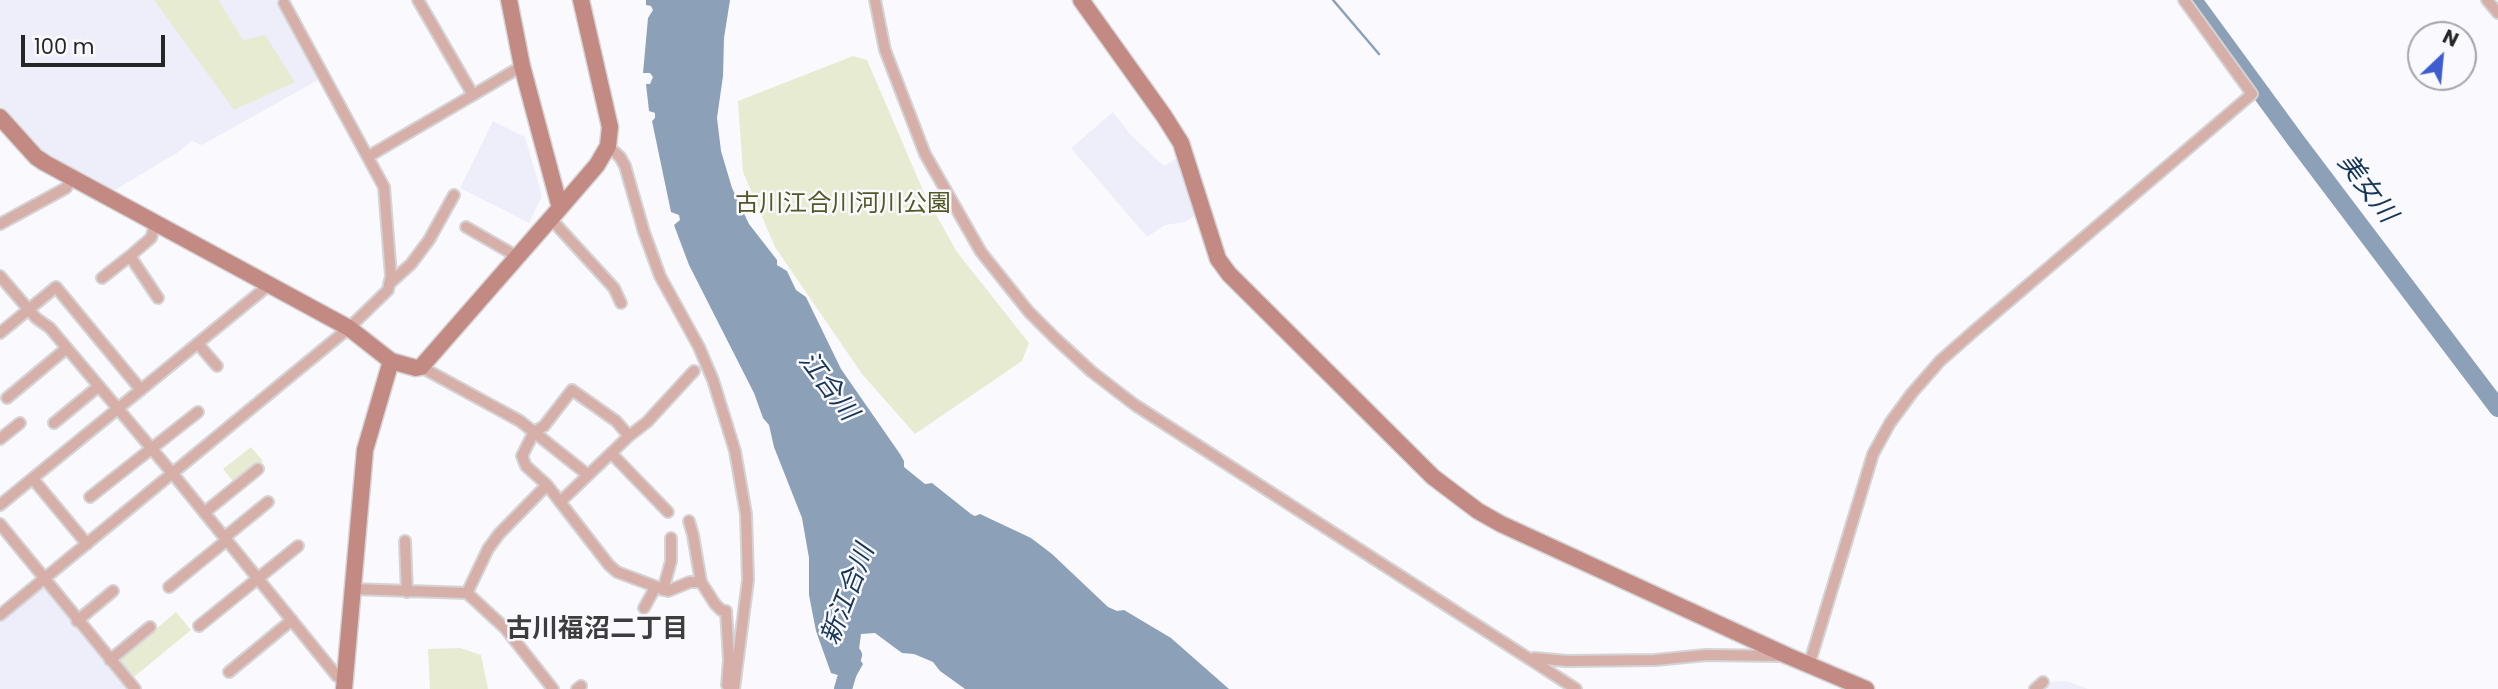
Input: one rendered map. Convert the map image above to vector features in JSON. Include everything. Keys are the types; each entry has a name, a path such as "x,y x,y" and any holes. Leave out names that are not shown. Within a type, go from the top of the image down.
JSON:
{"street":[{"path":"418,0 473,95"},
{"path":"509,0 555,214 614,288 621,303"},
{"path":"421,367 597,165 608,146 610,127 581,0"},
{"path":"875,0 885,50 925,154 981,252 1046,329 1091,372 1135,405 1576,689"},
{"path":"1081,0 1181,143 1214,247 1229,274 1433,477 1501,524 1866,689"},
{"path":"1809,665 1873,454 1912,393 1940,361 1974,331 2252,94 2184,0"},
{"path":"2487,0 2498,13"},
{"path":"0,615 349,328 387,290 390,254 384,187 285,1"},
{"path":"369,156 522,66"},
{"path":"2,123 36,157 349,328 391,361 421,367 502,410 588,475"},
{"path":"608,146 625,166 660,276 699,347 717,392 735,451 746,514 748,549 745,610 732,689 727,685 729,660 726,611 720,610 701,582 689,521"},
{"path":"0,224 66,188 72,177"},
{"path":"389,284 411,264 429,240 454,195"},
{"path":"102,278 151,238 156,222"},
{"path":"466,227 518,257"},
{"path":"130,256 158,298"},
{"path":"0,276 28,310 50,328 100,386 344,685"},
{"path":"0,505 269,285"},
{"path":"0,333 56,287 141,390"},
{"path":"198,344 217,366"},
{"path":"7,398 66,348"},
{"path":"344,685 365,450 391,361"},
{"path":"560,502 647,422 694,372"},
{"path":"54,424 100,386"},
{"path":"629,436 616,421 572,390 544,426 534,432 524,450 523,461 547,485 617,572 668,591 690,582 701,582"},
{"path":"90,497 198,412"},
{"path":"0,439 20,423"},
{"path":"611,453 668,512"},
{"path":"205,513 258,469"},
{"path":"33,479 88,544"},
{"path":"467,593 488,549 499,534 547,485"},
{"path":"169,587 268,502"},
{"path":"0,524 135,689"},
{"path":"644,608 659,589 671,561 671,538"},
{"path":"405,541 407,592"},
{"path":"199,626 298,546"},
{"path":"353,589 467,593 505,628 553,689"},
{"path":"77,621 113,591"},
{"path":"229,672 292,620"},
{"path":"110,660 150,627"},
{"path":"1531,658 1567,661 1655,660 1706,655 1788,656"}],"shaded area":[{"path":"0,0 276,0 320,79 202,145 192,141 177,153 113,191 45,155 0,106"},
{"path":"1113,112 1130,134 1164,166 1180,156 1198,214 1185,222 1165,225 1147,237 1071,148"},
{"path":"493,121 525,137 542,196 529,223 460,188"},
{"path":"43,586 128,689 0,689 0,622"},
{"path":"2067,681 2088,689 2041,689 2049,682"}],"green space":[{"path":"154,0 218,0 243,40 265,35 295,82 234,110"},
{"name":"古川江合川河川公園","path":"853,56 867,60 925,195 957,252 1029,343 1022,361 915,434 862,374 775,247 743,172 738,101"},
{"path":"251,447 263,461 235,484 223,469"},
{"path":"176,612 191,630 134,677 119,660"},
{"path":"460,648 481,655 488,689 430,689 428,649"}],"water":[{"name":"江合川","path":"646,0 730,0 717,118 721,151 732,188 749,224 777,260 777,265 787,271 796,290 806,297 841,369 900,454 904,467 925,484 932,483 971,514 980,514 1031,538 1108,607 1117,611 1124,610 1171,638 1229,689 965,689 940,671 933,662 914,654 902,653 875,633 861,634 858,657 863,664 854,680 831,673 816,631 809,595 809,558 802,518 774,447 769,425 763,418 754,393 689,265 674,225 680,220 679,215 671,212 652,121 655,113 649,111 646,84 650,84 653,77 650,73 643,73 648,18 653,10 646,5"}],"waterway":[{"path":"1333,0 1379,54"},
{"name":"美女川","path":"2193,0 2498,408"},
{"name":"新江合川","path":"843,689 853,655"}],"district":[{"name":"古川福沼二丁目","path":"597,630"}]}
